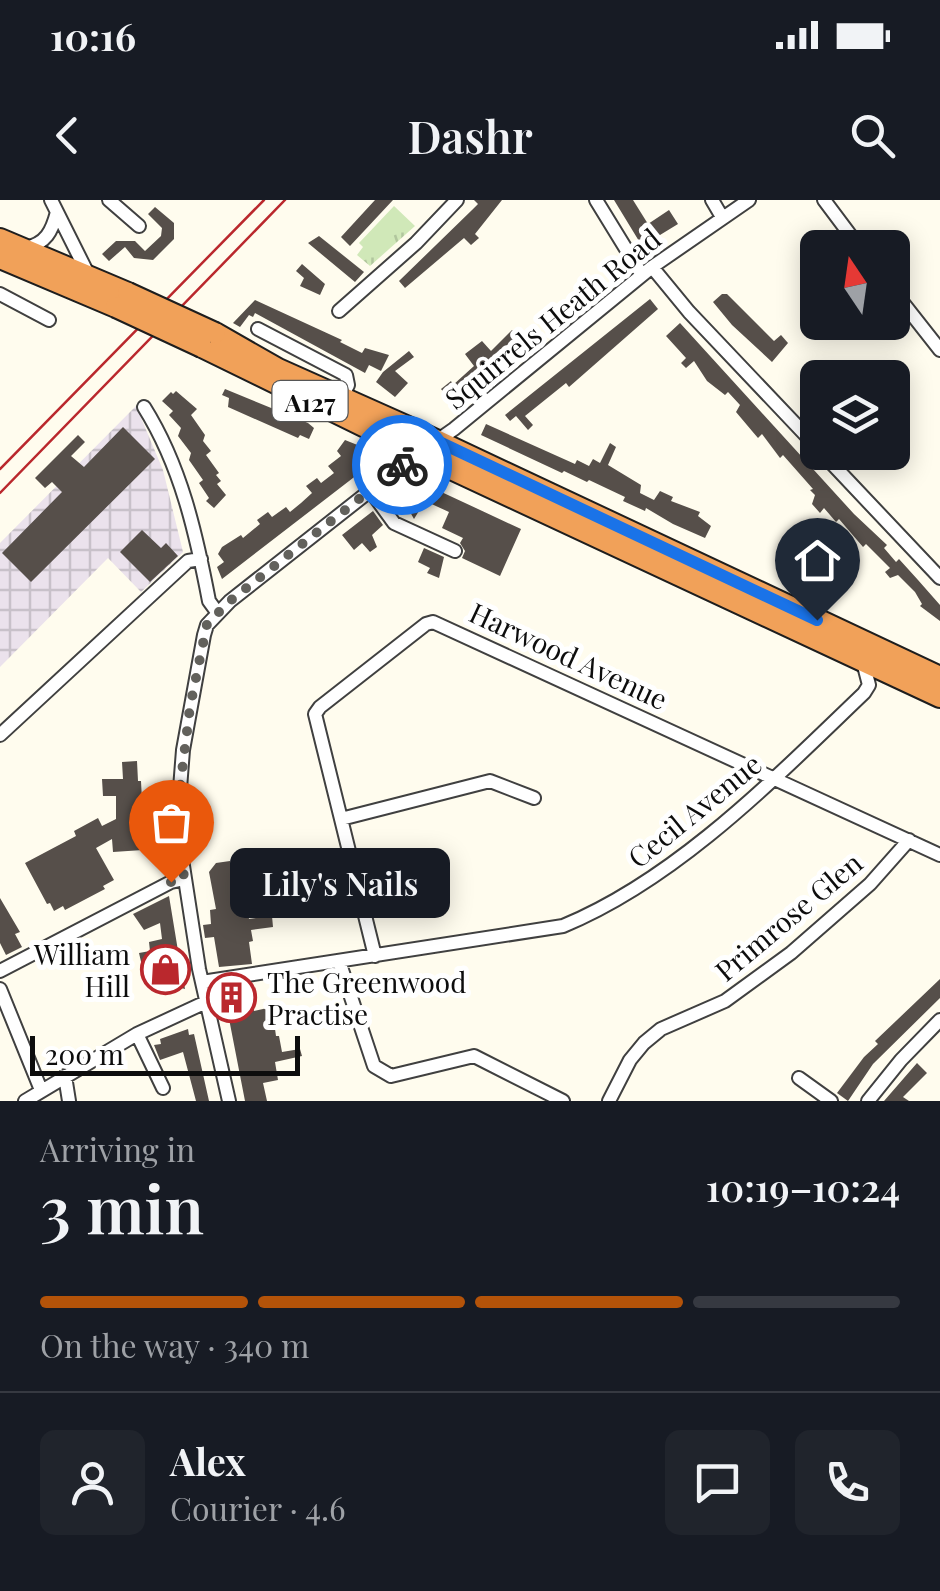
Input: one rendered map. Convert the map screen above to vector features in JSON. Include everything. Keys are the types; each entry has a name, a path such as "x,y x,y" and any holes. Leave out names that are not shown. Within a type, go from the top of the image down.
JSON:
{"highway":[{"name":"A127","path":"0,239 89,276 122,300"},
{"name":"A127","path":"0,258 122,300 209,340 428,447 484,484 940,696"},
{"name":"A127","path":"209,340 368,410 381,424 416,442 940,677"}],"street":[{"path":"109,200 123,219 139,226"},
{"path":"339,311 416,243 457,200"},
{"path":"596,200 647,271 800,430"},
{"path":"712,200 722,218"},
{"name":"Squirrels Heath Road","path":"217,612 647,271 748,200"},
{"path":"824,200 846,230"},
{"path":"23,249 44,241 51,232 54,206"},
{"path":"54,206 89,276"},
{"path":"0,294 49,320"},
{"path":"910,312 940,350"},
{"path":"258,329 346,375 348,384 342,398"},
{"path":"144,407 168,452 184,494 209,601 217,612 204,635 183,750 177,826 202,982 229,1101"},
{"path":"838,470 940,578"},
{"path":"370,490 394,523 455,551"},
{"path":"0,735 188,561 200,558"},
{"name":"Harwood Avenue","path":"375,956 316,720 317,710 426,624 433,622 774,778"},
{"name":"Cecil Avenue","path":"202,982 563,926 602,910 661,874 774,778 864,694 869,685 862,659"},
{"path":"774,778 940,854"},
{"path":"341,819 490,781 534,798"},
{"name":"Primrose Glen","path":"609,1101 630,1060 644,1043 661,1030 724,1002 791,953 870,884 910,840"},
{"path":"0,971 171,882 184,879"},
{"path":"338,961 374,1066 391,1076 474,1056 563,1101"},
{"path":"0,989 41,1090"},
{"path":"24,1101 137,1034 206,1002"},
{"path":"868,1101 940,1020"},
{"path":"137,1034 163,1088"},
{"path":"65,1076 68,1101"},
{"path":"799,1078 830,1101"}],"shaded area":[{"path":"136,406 163,470 183,552 141,592 108,558 0,667 0,543"}],"green space":[{"path":"394,206 415,226 370,266 357,255 363,247 359,243"}],"building":[{"path":"375,200 393,200 350,246 341,237"},
{"path":"474,200 502,200 475,234 479,238 471,245 464,238 405,288 399,281 478,204"},
{"path":"614,200 633,200 648,224 669,210 678,224 642,246"},
{"path":"155,207 174,223 174,239 153,260 134,258 125,247 109,261 102,254 116,241 135,241 145,251 161,236 162,228 148,214"},
{"path":"319,236 364,272 355,282 308,243"},
{"path":"302,264 325,284 320,295 300,286 304,278 296,271"},
{"path":"727,294 774,341 781,335 788,343 772,362 713,302"},
{"path":"650,299 658,309 569,387 566,383 525,416 533,425 528,430 516,416 510,421 505,415"},
{"path":"255,300 362,353 365,348 389,355 381,371 369,365 365,373 255,313 240,327 233,323"},
{"path":"680,323 800,455 800,470 814,470 940,605 940,621 920,606 915,592 898,575 890,578 885,572 890,568 866,544 863,547 839,519 836,522 824,508 820,513 812,504 813,489 783,455 780,458 762,434 758,438 736,412 740,405 728,392 725,395 707,381 694,361 686,368 681,363 686,358 666,336"},
{"path":"512,330 524,345 452,403 441,389 451,381 453,385 474,366 465,354 482,341 491,351"},
{"path":"409,351 414,357 395,371 408,383 395,397 376,382"},
{"path":"225,389 308,423 314,428 309,439 300,435 298,438 228,407 229,398 222,395"},
{"path":"176,391 197,409 191,415 205,435 203,441 211,451 206,455 219,473 216,475 221,481 217,484 226,495 214,508 206,501 209,498 199,483 203,480 189,460 191,453 178,436 181,428 169,415 173,411 162,401"},
{"path":"486,424 575,464 577,460 589,466 593,459 600,463 610,443 616,447 608,465 641,485 640,493 654,500 660,491 673,497 671,501 700,512 698,516 711,526 705,538 673,524 589,480 562,473 481,435"},
{"path":"123,427 155,459 31,582 2,553 62,492 52,482 45,488 35,478 78,435 85,442 71,456 84,467"},
{"path":"345,440 370,450 367,457 375,461 222,579 217,567 224,562 218,554 222,547 241,535 243,538 268,512 272,517 286,507 290,512 301,503 312,493 306,486 317,478 321,483 334,473 328,466 341,456 337,451"},
{"path":"413,482 424,497 428,489 435,489 521,529 500,576 462,558 463,538 442,528 449,512 425,501 414,519 406,505 398,511 389,500"},
{"path":"373,511 383,525 372,535 377,547 370,552 362,543 354,550 342,535"},
{"path":"142,530 161,548 166,543 178,556 150,582 120,552"},
{"path":"424,548 444,557 439,578 427,573 430,568 418,562"},
{"path":"137,761 144,800 143,850 113,852 112,839 96,848 114,880 65,910 63,906 54,911 25,863 76,836 74,831 98,818 102,826 116,819 116,796 103,796 102,779 123,779 122,762"},
{"path":"230,861 240,877 242,906 247,905 249,919 272,916 273,927 251,930 252,964 219,967 214,937 205,938 203,925 211,924 210,910 216,909 209,872 216,863"},
{"path":"169,896 185,989 153,980 156,972 148,974 139,953 150,951 149,942 162,939 160,923 144,930 133,914"},
{"path":"0,898 20,932 15,934 22,947 6,955 0,943"},
{"path":"940,979 940,998 873,1064 848,1101 837,1093 878,1044 875,1041"},
{"path":"239,991 242,1007 252,1005 254,1011 272,1007 282,1052 300,1049 302,1056 275,1062 278,1080 263,1083 267,1101 245,1101 224,993"},
{"path":"188,1029 189,1035 194,1034 209,1101 196,1101 183,1052 160,1060 154,1045"},
{"path":"917,1063 927,1073 903,1097 909,1101 884,1101"}],"railway":[{"path":"0,469 264,200"},
{"path":"0,493 285,200"}],"way so far":[{"path":"171,882 184,879 178,804 183,750 207,624 230,601 402,465"}],"place":[{"name":"Lily's Nails","path":"171,882"},
{"name":"William Hill","path":"165,969"},
{"name":"The Greenwood Practise","path":"232,997"}],"route":[{"path":"402,465 437,441 817,620"}]}
